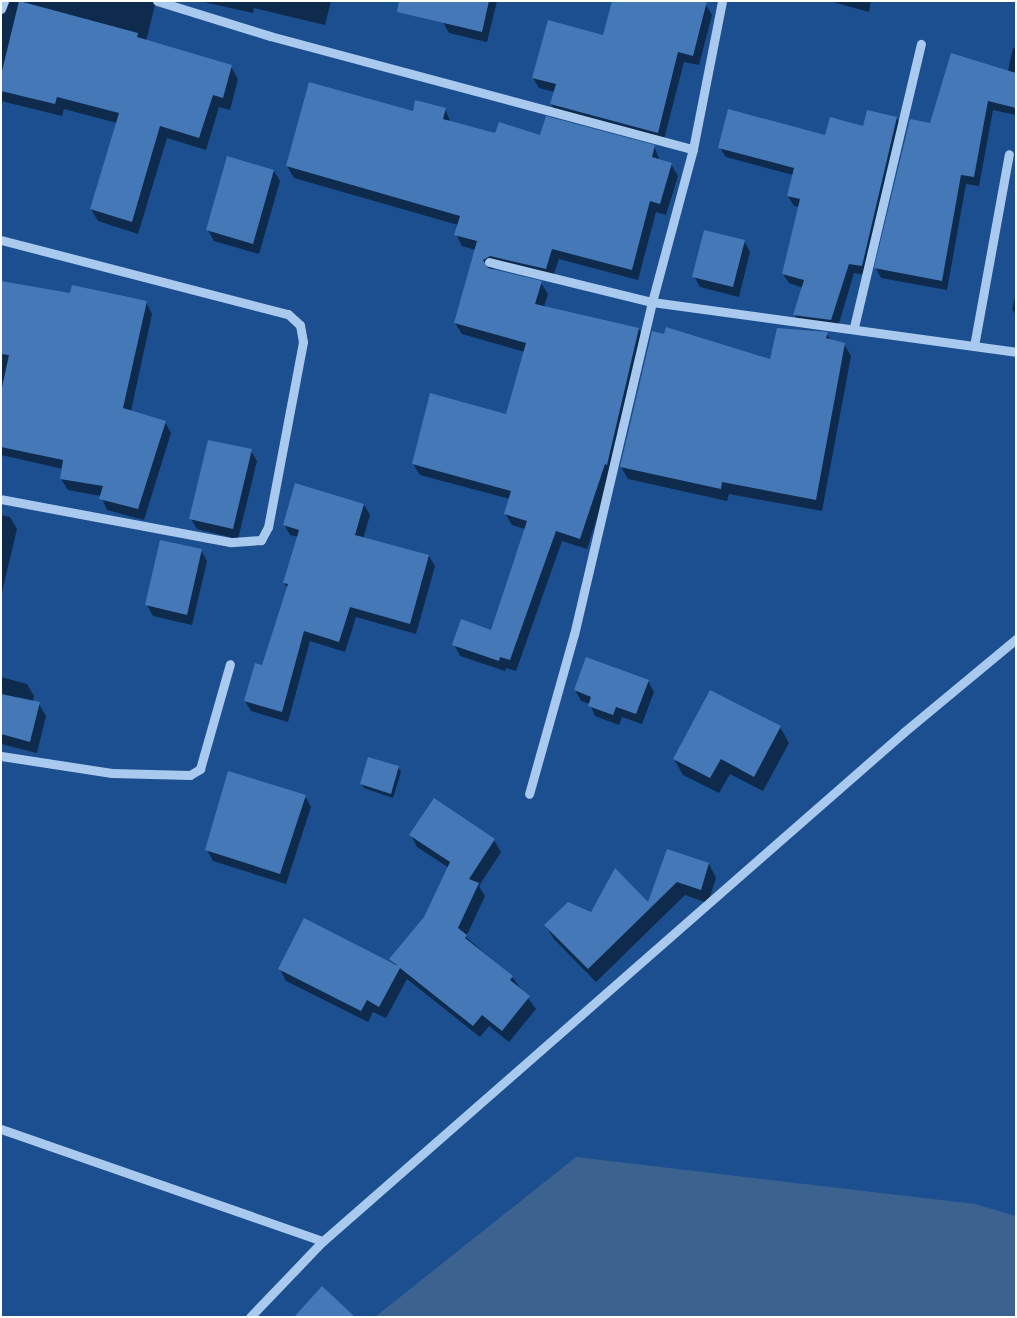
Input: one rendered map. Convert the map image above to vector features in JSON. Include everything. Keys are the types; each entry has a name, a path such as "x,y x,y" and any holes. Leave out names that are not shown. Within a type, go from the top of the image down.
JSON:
{"street":[{"path":"1,10 4,1"},
{"path":"158,1 270,36 693,149"},
{"path":"529,794 574,634 652,302 693,149 722,1"},
{"path":"854,327 921,44"},
{"path":"974,346 1009,154"},
{"path":"1,240 288,314 300,326 303,342 268,527 260,540 230,542 1,499"},
{"path":"489,262 652,302 854,327 1016,352"},
{"path":"250,1317 323,1242 897,739 1016,639"},
{"path":"1,756 112,773 190,775 200,769 230,664"},
{"path":"1,1129 323,1242"}],"water":[{"path":"576,1157 975,1204 1016,1216 1016,1317 375,1317"}],"building":[{"path":"19,1 138,33 137,37 232,65 223,98 213,95 199,138 160,126 132,222 90,209 119,113 57,97 55,104 1,91 1,75"},
{"path":"399,1 489,1 482,32 397,12"},
{"path":"612,1 707,1 693,56 678,52 658,133 550,104 556,84 532,78 548,20 603,35"},
{"path":"951,53 1016,73 1016,108 988,101 974,177 961,175 942,281 874,268 910,119 930,123"},
{"path":"309,82 413,111 415,100 446,108 443,119 495,133 499,122 540,135 546,116 655,145 652,157 672,163 660,204 650,201 632,270 552,249 546,269 490,256 483,260 488,268 542,281 535,304 639,328 607,465 605,464 580,539 556,531 510,660 500,657 499,661 452,645 461,619 491,630 527,521 504,514 511,491 412,464 430,393 506,414 526,343 454,323 477,241 454,235 460,216 286,166"},
{"path":"728,109 825,135 830,117 863,126 867,110 897,117 862,266 849,264 831,320 793,315 804,280 782,274 800,199 787,196 794,168 718,148"},
{"path":"227,156 274,170 253,244 206,230"},
{"path":"704,230 745,240 733,287 692,277"},
{"path":"1,281 70,293 72,285 147,301 123,408 166,421 138,509 99,499 103,486 60,479 63,460 1,447 1,392 9,355 1,354"},
{"path":"666,327 770,359 777,328 828,332 826,338 845,343 816,500 722,482 721,489 620,467 652,331 664,334"},
{"path":"208,440 252,449 233,529 189,519"},
{"path":"295,483 364,504 355,535 429,555 410,624 350,607 339,642 304,631 282,712 244,701 255,663 262,665 288,584 283,583 299,530 283,525"},
{"path":"160,540 202,549 187,615 145,605"},
{"path":"586,657 649,680 636,714 616,707 613,715 588,706 591,697 574,690"},
{"path":"710,690 781,726 754,777 721,759 710,778 673,759"},
{"path":"1,694 40,702 30,742 1,734"},
{"path":"368,757 399,766 391,794 360,784"},
{"path":"228,771 306,795 280,874 205,850"},
{"path":"434,798 495,839 469,879 479,883 458,928 467,935 465,938 513,976 510,980 530,996 502,1031 482,1015 473,1026 400,968 379,1007 367,1000 361,1011 278,969 304,918 398,966 389,959 424,917 450,862 409,835"},
{"path":"667,849 709,863 701,890 677,882 588,969 544,925 568,902 591,912 615,868 648,902"},
{"path":"322,1286 355,1317 294,1317"}]}
